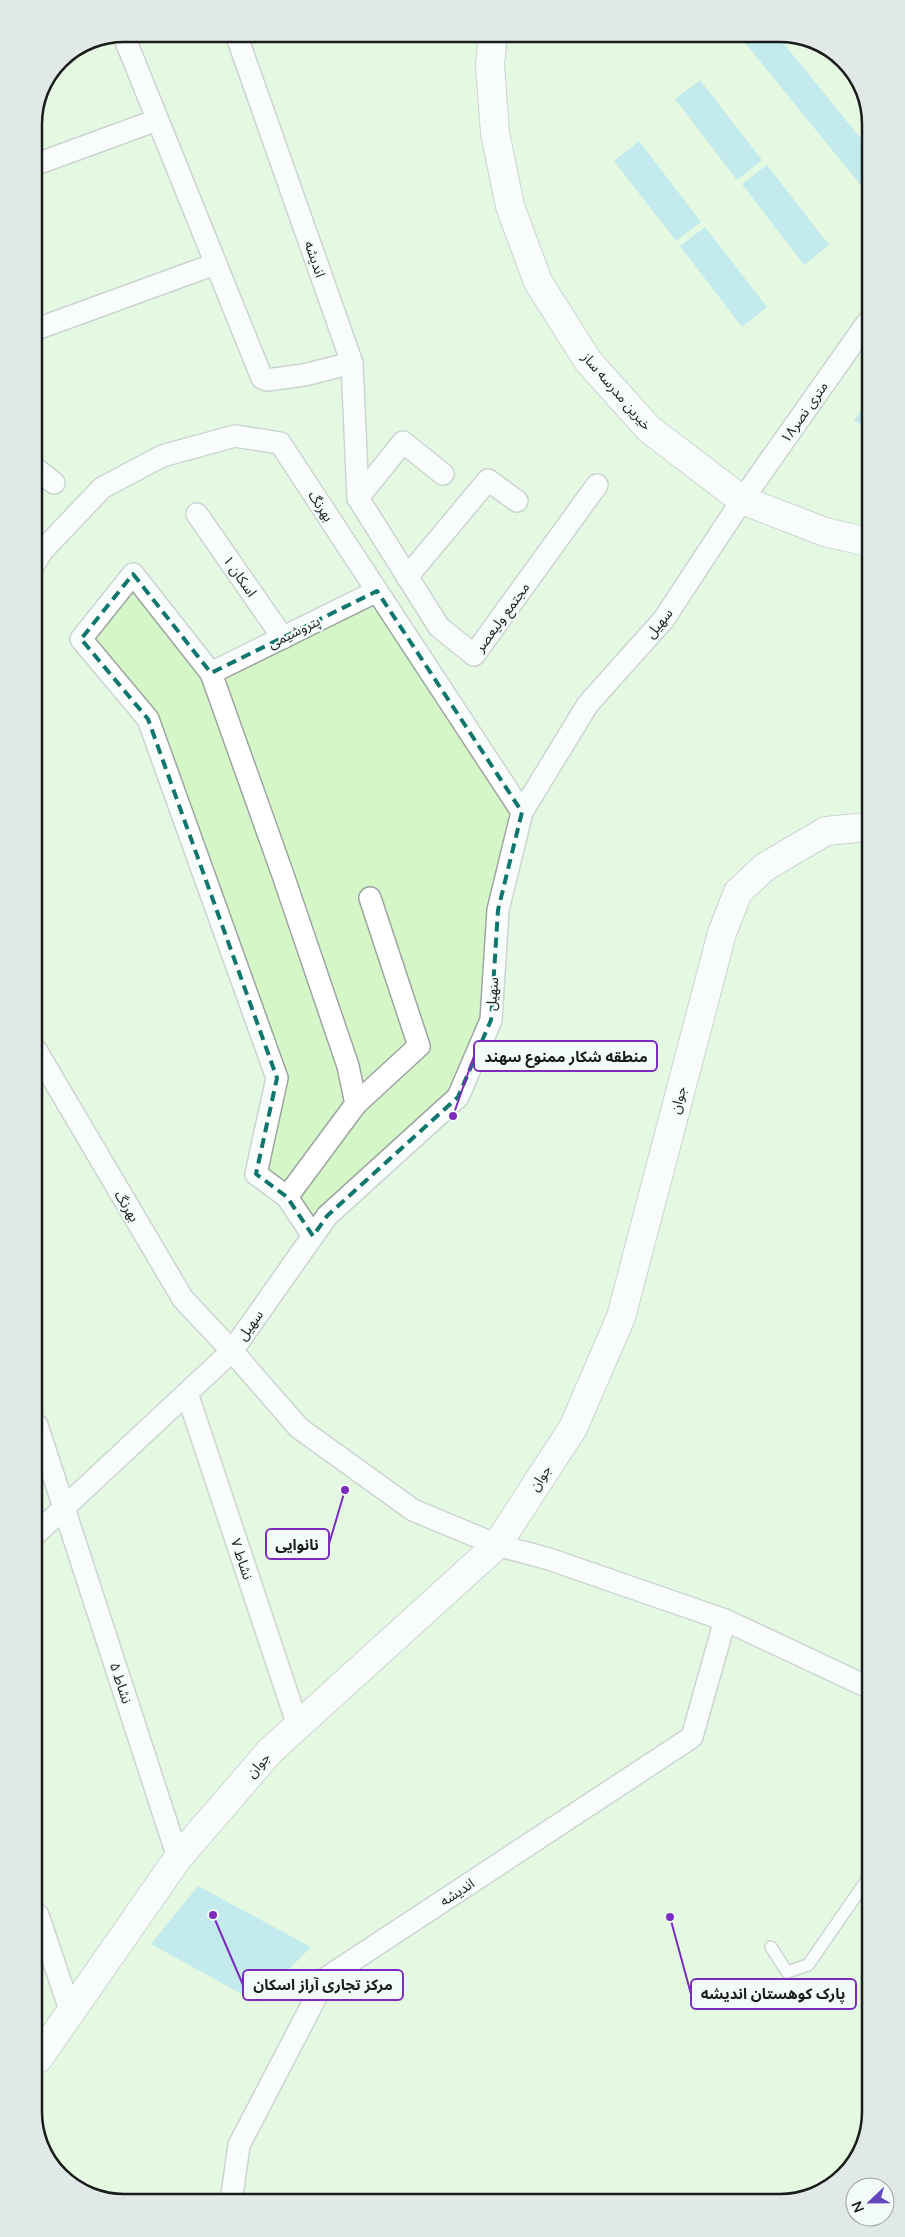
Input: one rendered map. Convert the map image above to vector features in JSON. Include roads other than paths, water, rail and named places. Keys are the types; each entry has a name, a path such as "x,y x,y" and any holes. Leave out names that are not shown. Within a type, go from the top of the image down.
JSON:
{"street":[{"path":"126,42 262,378 267,380 304,374 352,363"},
{"name":"اندیشه","path":"239,42 352,363 357,494"},
{"name":"خیرین مدرسه ساز","path":"492,43 490,65 495,133 510,206 538,282 588,361 649,429 742,500 825,532 862,541"},
{"path":"43,161 157,120"},
{"path":"43,327 215,264"},
{"name":"۱۸متری نصر","path":"742,500 862,330"},
{"name":"بهرنگ","path":"43,550 102,488 162,456 235,436 280,443 522,812"},
{"path":"357,494 403,442 443,474"},
{"path":"43,474 54,483"},
{"path":"408,577 488,480 517,501"},
{"name":"مجتمع ولیعصر","path":"357,494 439,626 474,656 597,485"},
{"name":"سهیل","path":"42,1528 232,1351 327,1216 458,1097 491,1020 498,910 522,812 588,704 664,619 742,500"},
{"name":"اسکان ۱","path":"197,514 283,638"},
{"path":"312,1236 287,1197 256,1174 277,1078 148,719 81,639 133,574 211,673 345,1057 356,1104"},
{"name":"پتروشیمی","path":"211,673 377,591"},
{"name":"جوان","path":"42,2053 178,1858 270,1751 497,1545 573,1428 621,1317 722,933 738,892 765,867 826,830 862,827"},
{"path":"287,1197 356,1104 419,1046 370,898"},
{"name":"بهرنگ","path":"43,1061 183,1299 232,1351 299,1428 413,1510 497,1545 549,1559 725,1620 862,1684"},
{"name":"نشاط ۷","path":"187,1393 298,1726"},
{"name":"نشاط ۵","path":"42,1441 178,1858"},
{"name":"اندیشه","path":"232,2194 239,2144 326,1978 692,1737 725,1620"},
{"path":"42,1927 71,2013"}],"lane":[{"path":"771,1947 787,1972 808,1965 862,1887"}],"place":[{"name":"منطقه شکار ممنوع سهند","path":"453,1116"},
{"name":"نانوایی","path":"345,1490"},
{"name":"مرکز تجاری آراز اسکان","path":"213,1915"},
{"name":"پارک کوهستان اندیشه","path":"670,1917"}]}
